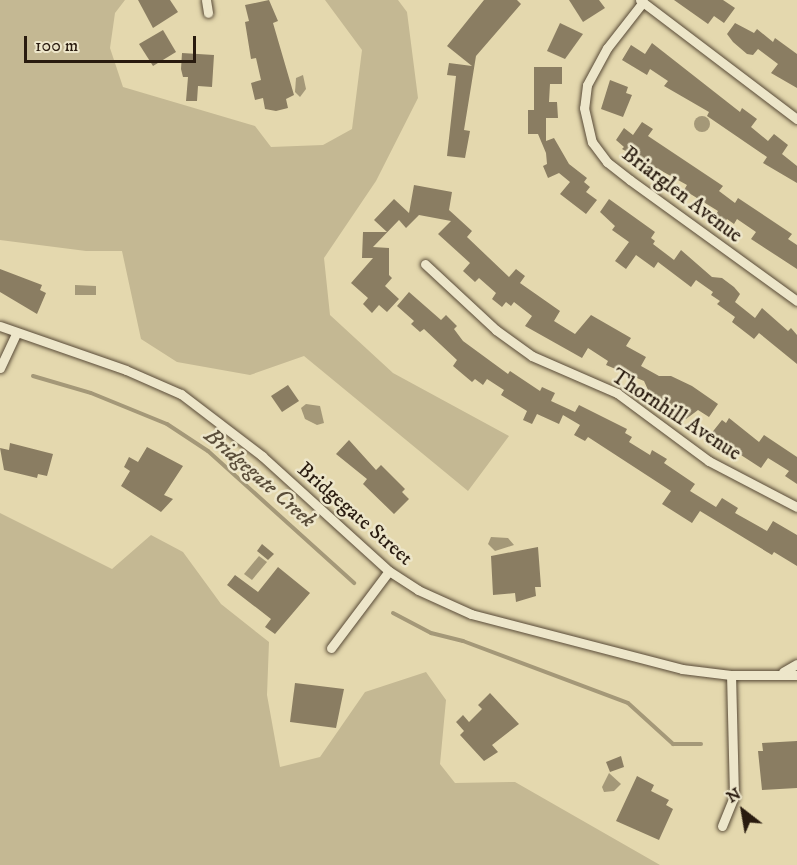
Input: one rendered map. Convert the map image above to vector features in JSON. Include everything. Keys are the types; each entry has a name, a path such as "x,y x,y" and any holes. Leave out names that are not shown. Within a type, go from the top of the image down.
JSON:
{"street":[{"path":"206,0 208,13"},
{"path":"642,1 797,119"},
{"name":"Briarglen Avenue","path":"642,1 607,48 587,85 584,108 592,142 607,162 630,180 797,301"},
{"name":"Thornhill Avenue","path":"425,264 496,330 532,356 617,393 709,461 797,507"},
{"name":"Bridgegate Street","path":"0,326 16,334 126,370 181,394 262,456 389,571 418,590 471,614 682,669 730,675 783,672 797,664"},
{"path":"0,368 16,334"},
{"path":"331,648 389,571"},
{"name":"Bridgegate Street","path":"783,672 787,676 797,675"},
{"path":"722,826 734,796 730,675"}],"shaded area":[{"path":"0,0 125,0 115,13 110,48 123,87 255,126 271,147 323,145 352,129 362,50 325,0 398,0 407,12 418,98 376,181 324,258 330,315 393,373 509,436 468,491 304,356 250,375 177,362 141,339 122,251 86,251 0,240"},
{"path":"303,75 306,89 300,97 295,92 296,78"},
{"path":"702,116 710,124 702,132 694,124"},
{"path":"75,285 96,286 96,295 75,295"},
{"path":"306,404 320,406 324,423 317,425 305,419 301,408"},
{"path":"0,513 112,569 151,535 183,552 221,604 269,642 267,695 280,767 320,757 365,692 426,672 446,700 440,764 455,783 515,782 660,865 0,865"},
{"path":"491,537 508,538 514,545 495,551 488,544"},
{"path":"259,556 267,562 252,580 244,574"},
{"path":"609,773 621,784 614,791 604,792 602,787"}],"building":[{"path":"138,0 170,0 178,12 153,28"},
{"path":"269,0 278,21 273,23 294,95 286,99 288,108 276,111 265,109 263,98 255,100 251,83 261,80 256,58 251,59 245,22 249,21 245,5"},
{"path":"484,0 517,0 521,4 476,56 464,130 470,131 465,158 447,156 456,76 447,75 449,63 472,66 447,46"},
{"path":"569,0 599,0 605,8 583,22"},
{"path":"674,0 723,0 735,8 724,23 714,16 708,24"},
{"path":"560,23 583,34 565,59 547,51"},
{"path":"735,23 754,33 757,29 773,42 775,38 797,54 797,88 771,73 778,64 758,49 753,55 747,54 733,42 727,34"},
{"path":"163,30 176,52 153,66 139,44"},
{"path":"652,43 740,112 742,108 757,119 751,127 768,141 774,134 788,145 782,154 797,166 797,183 763,163 767,157 707,116 709,112 664,86 668,81 650,69 647,75 622,60 631,45 645,54"},
{"path":"182,53 214,55 212,87 198,86 197,101 186,101 188,77 183,77 181,69"},
{"path":"534,67 562,67 562,84 550,84 549,102 557,102 558,118 546,118 546,141 554,138 569,164 587,178 584,182 590,187 586,192 597,200 586,214 560,194 570,182 559,173 548,178 543,166 547,164 546,153 538,134 528,134 528,110 534,110"},
{"path":"610,80 628,87 626,93 632,95 623,117 601,109"},
{"path":"642,122 653,129 648,136 723,186 719,191 735,203 738,198 792,234 788,239 797,245 797,269 751,239 756,232 737,219 734,224 727,219 724,223 715,216 718,211 684,190 687,185 622,149 624,147 616,140 624,128 633,135"},
{"path":"414,185 452,192 449,210 472,231 467,237 509,277 516,269 525,276 520,283 560,311 554,321 575,334 591,315 631,338 626,346 646,357 641,366 659,376 671,376 692,386 718,404 709,417 698,410 686,419 675,412 677,408 649,392 644,381 606,365 608,361 588,348 582,358 525,326 532,316 514,302 511,306 506,302 502,307 492,299 496,293 479,278 475,282 463,271 470,263 438,234 451,221 419,215 406,228 399,220 373,247 389,248 389,275 392,278 385,286 399,299 387,312 379,305 372,313 363,304 368,298 351,283 373,258 362,258 363,232 387,232 374,220 394,199 409,213"},
{"path":"609,199 655,232 651,238 655,241 653,244 674,260 681,250 712,277 722,278 734,287 740,294 735,302 755,318 762,308 788,331 791,328 797,335 797,364 759,333 754,339 732,322 735,317 717,304 720,301 711,295 713,292 696,280 691,287 658,262 654,268 636,255 626,269 615,261 629,242 612,230 615,226 600,212"},
{"path":"0,269 42,285 40,290 46,293 37,314 0,292"},
{"path":"409,292 441,320 446,315 457,326 454,329 463,341 508,374 510,371 540,391 542,387 555,393 551,401 575,412 579,405 627,429 625,433 632,437 629,442 650,455 652,450 667,459 664,463 695,484 690,491 716,507 722,498 738,508 735,513 767,531 773,521 797,535 797,566 774,552 772,555 700,511 692,523 662,504 671,491 588,437 585,441 574,435 580,425 563,415 559,424 537,414 532,424 523,420 527,411 501,395 504,390 487,379 483,385 475,379 472,382 453,366 457,360 424,329 420,332 411,324 414,321 397,306"},
{"path":"288,385 299,401 282,412 271,396"},
{"path":"729,418 759,442 764,435 797,457 797,484 785,476 789,471 768,458 761,468 710,435 722,420 726,423"},
{"path":"349,440 376,470 381,465 405,489 402,492 409,499 394,514 363,484 367,479 336,454"},
{"path":"10,443 53,454 47,476 38,474 37,478 4,470 0,448 9,450"},
{"path":"147,447 183,466 164,495 173,499 161,512 121,486 130,471 124,467 129,457 138,462"},
{"path":"262,544 274,554 268,560 257,551"},
{"path":"538,547 541,587 535,587 536,596 516,602 515,593 493,595 491,556"},
{"path":"278,567 310,593 275,634 265,627 271,619 227,585 235,575 258,592"},
{"path":"295,683 344,689 336,728 290,722"},
{"path":"490,693 519,724 492,745 498,752 484,761 460,735 464,731 456,722 463,715 469,722 482,709 478,705"},
{"path":"797,741 797,788 762,790 758,751 763,751 762,743"},
{"path":"621,756 624,767 610,772 606,762"},
{"path":"637,776 654,785 651,791 669,800 666,805 673,809 659,840 616,821"}],"waterway":[{"name":"Bridgegate Creek","path":"33,376 91,393 167,424 208,451 354,583"},
{"name":"Bridgegate Creek","path":"393,613 431,633 463,641 628,703 673,744 701,744"}]}
